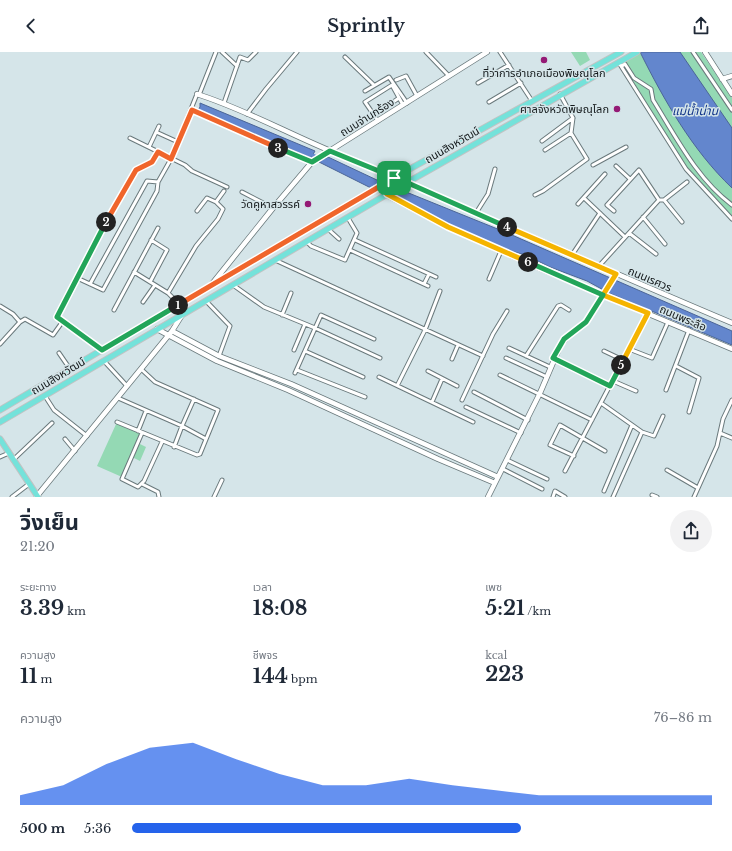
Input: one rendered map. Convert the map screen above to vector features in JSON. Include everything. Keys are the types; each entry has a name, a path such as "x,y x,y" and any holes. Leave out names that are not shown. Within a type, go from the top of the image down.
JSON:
{"main road":[{"name":"ถนนสิงหวัฒน์","path":"0,422 387,194 560,94 620,64 637,52"},
{"name":"ถนนสิงหวัฒน์","path":"0,410 388,181 618,53"},
{"path":"532,101 536,108"},
{"path":"0,439 38,497"}],"street":[{"path":"77,278 103,290 158,191 158,182 171,159 216,52"},
{"path":"222,52 236,66"},
{"path":"224,104 240,56 248,60 256,52"},
{"path":"247,114 297,52"},
{"path":"426,52 449,76"},
{"name":"ถนนจ่านกร้อง","path":"210,286 312,162 487,52"},
{"path":"500,52 532,101"},
{"path":"693,52 732,110"},
{"path":"705,52 732,94"},
{"path":"345,57 374,85"},
{"path":"620,64 625,64 634,78 651,89 653,100 691,161 723,198 732,205"},
{"path":"620,64 686,168 732,219"},
{"path":"478,83 509,65"},
{"path":"396,80 406,76 417,96"},
{"path":"722,79 732,76"},
{"path":"365,91 390,77 405,104"},
{"path":"489,102 521,83"},
{"path":"378,121 365,102 392,85 399,98 405,104"},
{"name":"ถนนเรศวร","path":"198,94 599,266 615,276 732,323"},
{"path":"535,195 543,191 587,159 571,133 573,118 560,94"},
{"path":"374,115 399,98"},
{"path":"192,110 312,162"},
{"path":"542,141 573,118"},
{"path":"149,148 159,126"},
{"path":"156,132 178,142"},
{"path":"545,150 571,133"},
{"path":"130,138 185,165 192,171 227,187"},
{"path":"593,165 626,147"},
{"path":"102,350 57,317 136,170 152,162 158,152"},
{"path":"616,166 630,178"},
{"path":"476,213 488,194 496,169"},
{"path":"614,211 607,204 638,170 659,200"},
{"path":"578,204 605,174"},
{"path":"90,284 147,181 158,182"},
{"path":"599,266 659,200 664,200 687,182"},
{"path":"216,202 224,191"},
{"path":"242,192 273,208"},
{"name":"ถนนพระลือ","path":"387,194 448,227 604,293 732,350"},
{"path":"168,293 196,246 218,219 223,209 216,202 206,198 197,212"},
{"path":"584,198 625,237"},
{"path":"664,200 682,222"},
{"path":"572,255 600,213"},
{"path":"643,217 665,244"},
{"path":"307,242 311,246 345,260 355,240 357,232 348,218"},
{"path":"114,310 158,228"},
{"path":"328,229 339,239"},
{"path":"629,233 656,254"},
{"path":"150,282 167,250 151,240"},
{"path":"355,240 436,277"},
{"path":"350,250 428,286"},
{"path":"489,279 502,251"},
{"path":"275,260 483,356"},
{"path":"134,272 168,293 179,304"},
{"path":"424,284 428,274"},
{"path":"488,497 528,420 553,358 564,339 586,322 615,276"},
{"path":"143,302 155,285"},
{"path":"233,285 255,302 380,358"},
{"path":"398,384 425,330 440,291"},
{"path":"282,315 291,294"},
{"path":"206,301 230,326 219,356"},
{"path":"526,356 558,306 561,305 569,310"},
{"path":"0,306 13,314 20,322"},
{"path":"462,400 506,311"},
{"path":"565,471 648,313"},
{"path":"38,497 141,370 182,315"},
{"path":"365,398 296,371 321,315 374,339"},
{"path":"0,344 20,322 25,319 53,335 63,321"},
{"path":"629,349 652,358 668,322"},
{"path":"294,350 305,324"},
{"path":"158,329 217,361 288,390 438,459 495,483"},
{"path":"172,330 219,356 291,384 498,477"},
{"path":"666,390 689,330"},
{"path":"452,359 458,345"},
{"path":"509,348 550,367"},
{"path":"305,351 363,377"},
{"path":"604,351 623,360"},
{"path":"59,353 70,369"},
{"path":"506,358 547,376"},
{"path":"553,358 610,386"},
{"path":"104,361 127,386"},
{"path":"676,366 699,378 689,412"},
{"path":"117,422 174,447 199,455 218,410 194,398 155,382 141,370"},
{"path":"428,371 457,386"},
{"path":"500,374 592,420"},
{"path":"379,377 398,384 473,422"},
{"path":"432,402 442,379"},
{"path":"613,381 636,391"},
{"path":"474,392 528,420"},
{"path":"45,396 54,410 87,436"},
{"path":"118,398 182,426 206,439"},
{"path":"174,447 194,398"},
{"path":"694,497 717,446 723,419 732,400"},
{"path":"601,403 642,432 654,436 663,416"},
{"path":"466,407 521,433"},
{"path":"138,431 146,411"},
{"path":"13,460 52,423"},
{"path":"574,456 550,445 560,425 605,451"},
{"path":"604,491 632,425"},
{"path":"613,497 642,432"},
{"path":"142,433 122,479 137,487 142,484 162,442"},
{"path":"720,434 732,438"},
{"path":"65,439 75,451"},
{"path":"0,457 9,453"},
{"path":"507,460 547,479"},
{"path":"503,469 542,489"},
{"path":"667,470 698,488"},
{"path":"214,497 222,480"},
{"path":"12,497 30,484"},
{"path":"142,484 158,492 159,497"},
{"path":"553,497 555,491 565,497"},
{"path":"652,495 657,497"}],"green space":[{"path":"571,52 586,52 590,60 580,66"},
{"path":"676,52 701,52 732,98 732,129"},
{"path":"640,53 692,141 732,188 732,219 686,169 622,63"},
{"path":"117,422 142,433 138,443 146,447 140,461 132,457 122,477 97,466"}],"water":[{"name":"แม่น้ำน่าน","path":"640,52 680,52 732,128 732,188 704,157 680,124"},
{"path":"200,103 315,151 311,158 198,110"},
{"path":"328,157 379,181 505,232 732,331 732,345 609,293 587,281 550,267 526,255 503,249 445,222 396,195 369,187 319,162"}],"waterway":[{"path":"310,154 326,161"}],"place":[{"name":"ที่ว่าการอำเภอเมืองพิษณุโลก","path":"544,60"},
{"name":"ศาลจังหวัดพิษณุโลก","path":"617,109"},
{"name":"วัดคูหาสวรรค์","path":"308,204"}],"route":[{"path":"394,178 102,350 57,317 111,213 136,170 152,162 158,152 171,159 192,110 248,136 312,162 330,151 408,183 616,274 603,295 648,313 610,386 553,358 564,339 582,326 592,315 603,295 448,227 392,197 387,194 408,183 394,178"}]}
